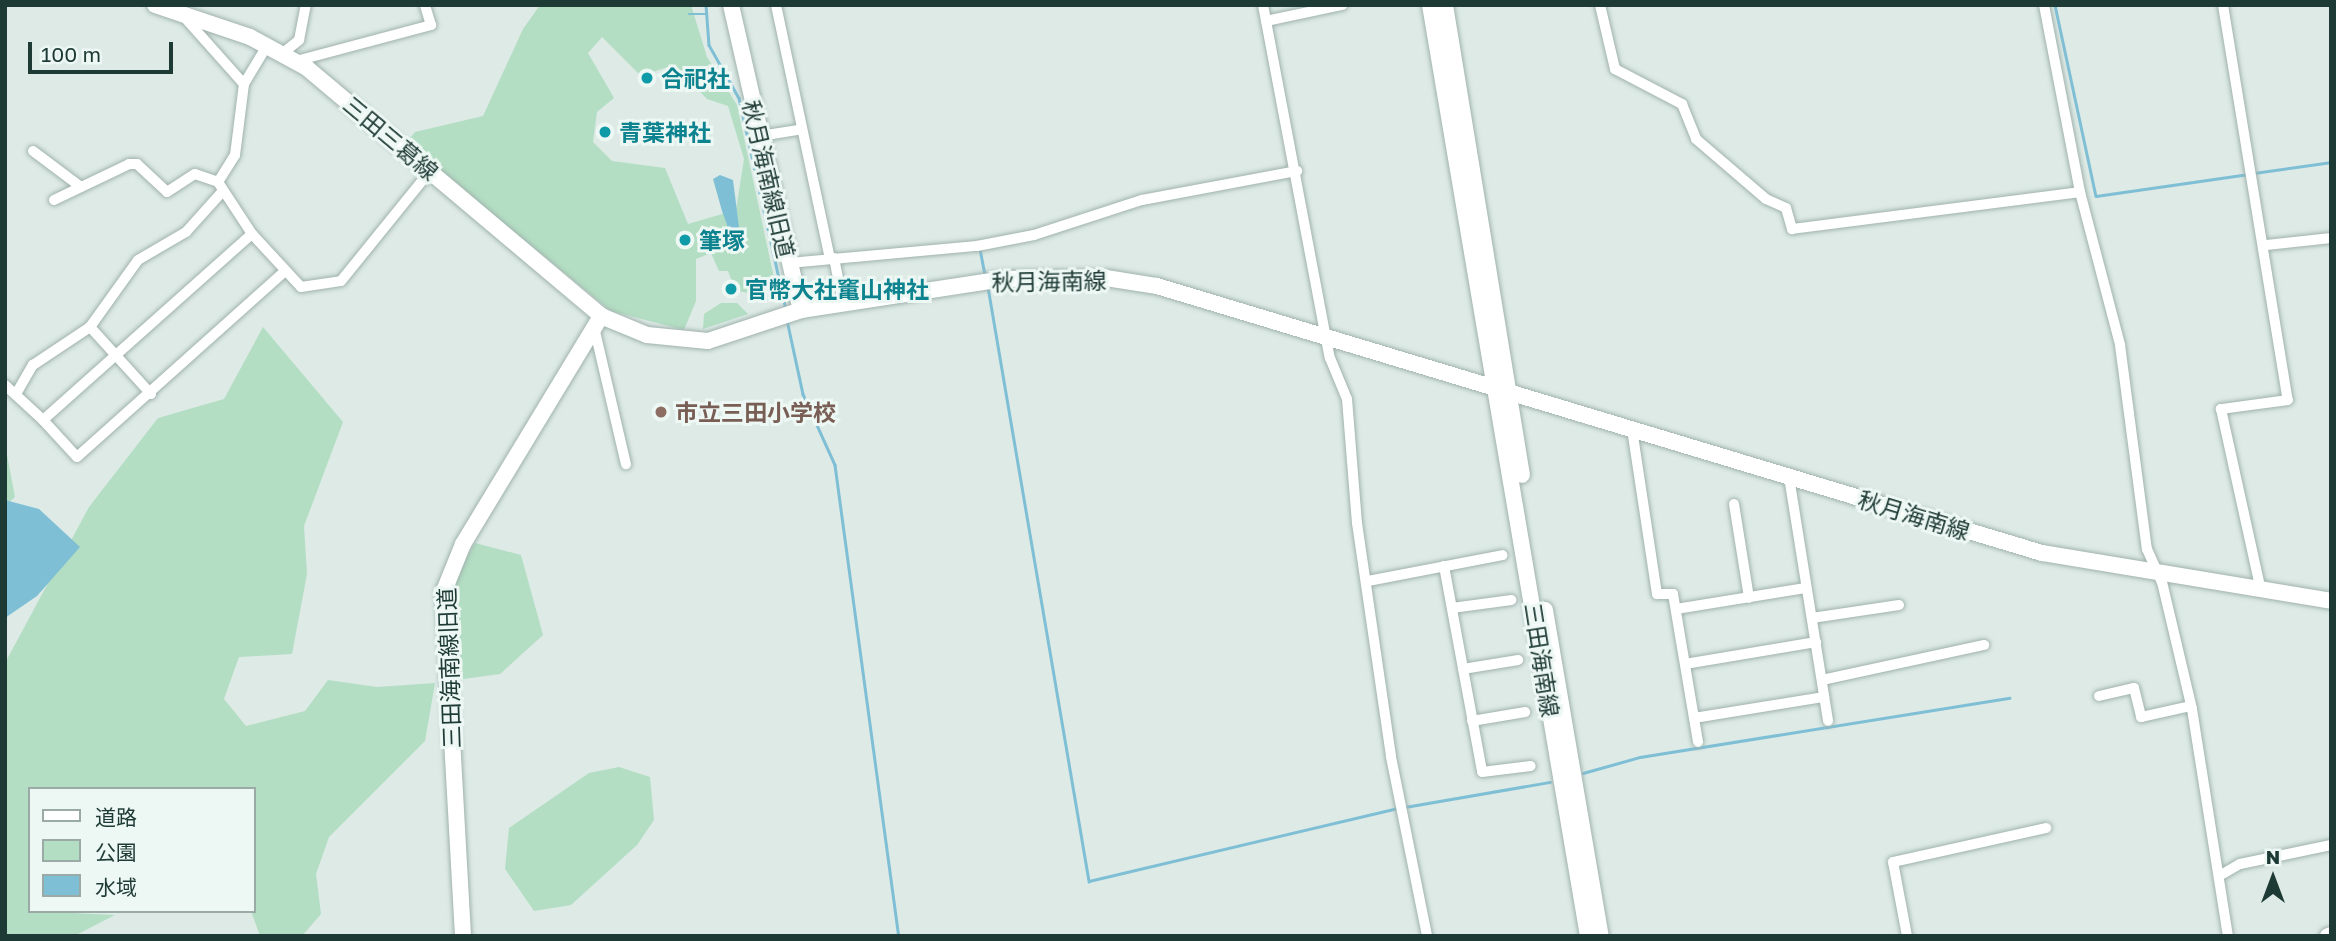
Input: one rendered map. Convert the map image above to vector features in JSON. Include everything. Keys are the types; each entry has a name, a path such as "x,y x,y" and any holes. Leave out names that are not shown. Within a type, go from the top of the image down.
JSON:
{"main road":[{"name":"三田三葛線","path":"155,5 186,19 268,44 290,57 430,171 597,321"},
{"name":"秋月海南線旧道","path":"731,5 789,263 791,312"},
{"path":"1430,5 1500,386"},
{"path":"1445,5 1500,386"},
{"name":"秋月海南線","path":"597,321 647,335 691,342 791,312 1003,279 1107,278 1157,285 1500,386 1632,429 2042,553 2154,568 2331,601"},
{"name":"三田海南線旧道","path":"463,936 444,591 463,544 597,321"},
{"name":"三田海南線","path":"1500,386 1588,936"},
{"name":"三田海南線","path":"1500,386 1601,936"}],"street":[{"path":"290,57 299,40 306,5"},
{"path":"290,57 431,25 425,5"},
{"path":"776,5 799,130 842,303"},
{"path":"1264,5 1328,335 1346,399 1391,757 1427,936"},
{"path":"1266,21 1342,5"},
{"path":"1600,5 1608,60 1615,69 1682,104 1696,139 1766,199 1786,208 1793,229 2081,192"},
{"path":"2044,5 2081,192 2111,301 2140,516 2192,706 2228,936"},
{"path":"2223,5 2267,245 2288,400 2221,409 2260,587"},
{"path":"186,19 244,84"},
{"path":"16,394 33,365 90,327 138,260 186,232 219,187 235,155 244,84 268,44"},
{"path":"760,136 799,130"},
{"path":"33,151 81,187"},
{"path":"54,200 137,164 167,192 195,174 219,187 252,234 300,287 341,281 430,171"},
{"path":"789,263 977,246 1142,200 1297,171"},
{"path":"43,420 252,234"},
{"path":"2267,245 2331,238"},
{"path":"5,385 43,420 77,457 151,394 284,272"},
{"path":"597,321 626,464"},
{"path":"90,327 151,394"},
{"path":"1632,429 1657,594 1673,594 1698,742"},
{"path":"1789,477 1828,721"},
{"path":"1734,504 1749,598"},
{"path":"1368,580 1503,555"},
{"path":"1444,566 1482,772 1531,766"},
{"path":"1676,610 1805,589"},
{"path":"1452,608 1511,600"},
{"path":"1812,618 1899,605"},
{"path":"1685,664 1816,642"},
{"path":"1822,680 1983,645"},
{"path":"1463,669 1518,660"},
{"path":"2099,696 2134,688 2141,717 2192,706"},
{"path":"1694,718 1824,697"},
{"path":"1472,721 1525,712"},
{"path":"1907,936 1893,862 2046,828"},
{"path":"2219,876 2240,864 2331,845"}],"green space":[{"path":"540,5 691,5 707,57 737,105 774,278 761,296 735,290 728,271 719,271 711,253 696,259 696,301 684,330 611,311 406,143 415,132 483,116 523,29","holes":["602,37 641,76 674,65 707,99 728,106 744,159 736,210 688,224 665,168 612,161 593,142 597,112 614,98 588,53"]},
{"path":"721,303 737,303 748,314 703,329 704,314"},
{"path":"263,327 343,422 304,526 307,574 292,654 239,657 224,699 246,726 305,711 328,680 377,687 435,683 425,741 329,837 316,874 321,914 302,936 260,936 252,913 256,913 256,787 28,787 28,913 115,915 74,936 5,936 5,663 89,507 158,418 224,399"},
{"path":"5,444 15,497 5,506"},
{"path":"475,543 521,555 543,635 500,674 456,680 456,574"},
{"path":"619,767 650,777 654,820 637,845 571,905 534,911 505,869 509,828 589,773"}],"water":[{"path":"720,175 733,180 741,243 733,241 722,211 713,179"},
{"path":"5,500 39,509 80,547 37,596 5,618"}],"waterway":[{"path":"706,5 709,45 739,98 786,310"},
{"path":"2055,5 2096,196 2248,174"},
{"path":"689,14 706,14"},
{"path":"2254,173 2331,162"},
{"path":"980,249 985,275"},
{"path":"988,287 1089,881 1399,808"},
{"path":"787,320 803,394 835,465 899,936"},
{"path":"1583,773 1640,757 2009,698"},
{"path":"1405,807 1550,782"}],"place":[{"name":"合祀社","path":"647,78"},
{"name":"青葉神社","path":"605,132"},
{"name":"筆塚","path":"685,240"},
{"name":"官幣大社竃山神社","path":"731,289"},
{"name":"市立三田小学校","path":"661,412"}]}
